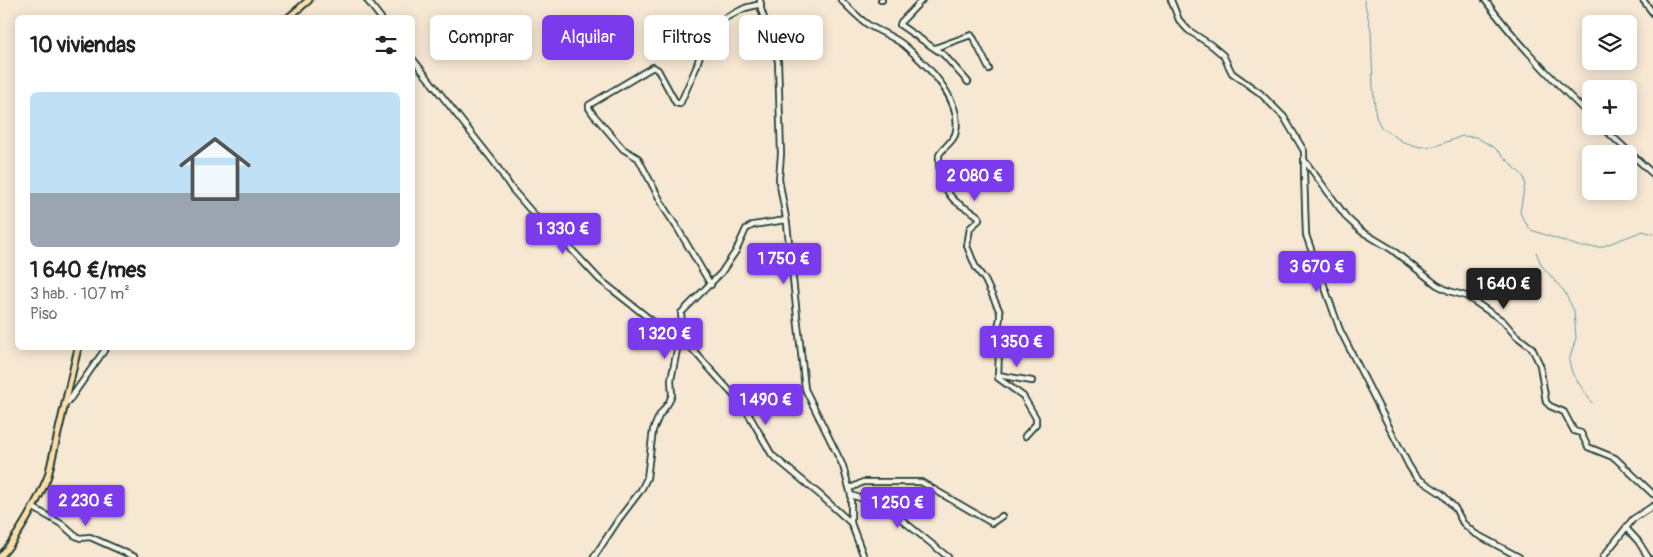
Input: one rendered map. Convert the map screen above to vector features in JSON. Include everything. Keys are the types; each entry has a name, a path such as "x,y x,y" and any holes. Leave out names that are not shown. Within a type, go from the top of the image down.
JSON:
{"main road":[{"path":"292,15 308,1"},
{"path":"0,557 32,507 51,467 78,350"}],"street":[{"path":"368,0 379,15"},
{"path":"841,0 863,21 904,45 929,69 953,103 956,130 954,137 938,155 941,176 943,185 957,203 979,217 970,228 967,248 1000,312 997,330 999,379 1024,397 1036,419 1036,424 1025,436"},
{"path":"922,0 900,24 947,58 952,66 968,82"},
{"path":"1171,0 1179,20 1188,30 1223,55 1232,73 1260,93 1284,118 1304,150 1306,235 1340,330 1409,466 1416,477 1442,494 1455,508 1463,523 1474,533 1519,557"},
{"path":"1485,0 1507,28 1582,108"},
{"path":"1643,0 1653,13"},
{"path":"711,285 666,211 638,158 623,149 593,114 589,105 653,67 658,70 676,103 680,104 696,68 708,28 713,23 760,2 778,62 781,154 779,178 786,220 805,389 843,466 850,487 851,523 864,557"},
{"path":"935,48 971,35 989,69"},
{"path":"415,62 494,162 521,201 544,226 571,249 599,279 680,342 684,340 745,408 772,456 851,523"},
{"path":"1611,135 1653,174"},
{"path":"1304,161 1348,218 1361,231 1391,250 1437,285 1466,296 1498,318 1532,348 1540,365 1545,398 1548,404 1564,412 1574,431 1581,434 1588,447 1615,458 1653,494"},
{"path":"594,557 646,482 653,430 659,416 671,398 671,380 676,350 683,332 681,313 694,298 711,285 732,258 746,229 753,225 786,220"},
{"path":"66,402 68,402 105,350"},
{"path":"998,375 1032,381"},
{"path":"850,487 862,482 921,482 992,523 1002,516"},
{"path":"851,495 886,507 948,557"},
{"path":"1603,557 1636,516 1653,506"},
{"path":"32,507 63,525 80,538 90,537 135,557"},
{"path":"1626,528 1638,541 1648,557"}],"waterway":[{"path":"1364,0 1371,30 1376,117 1381,127 1403,142 1420,147 1436,146 1462,136 1476,137 1495,148 1524,177 1525,184 1520,212 1531,230 1581,247 1601,247 1643,231 1653,234"},
{"path":"1536,252 1542,266 1564,291 1574,311 1576,338 1569,361 1572,373 1592,403"}]}
